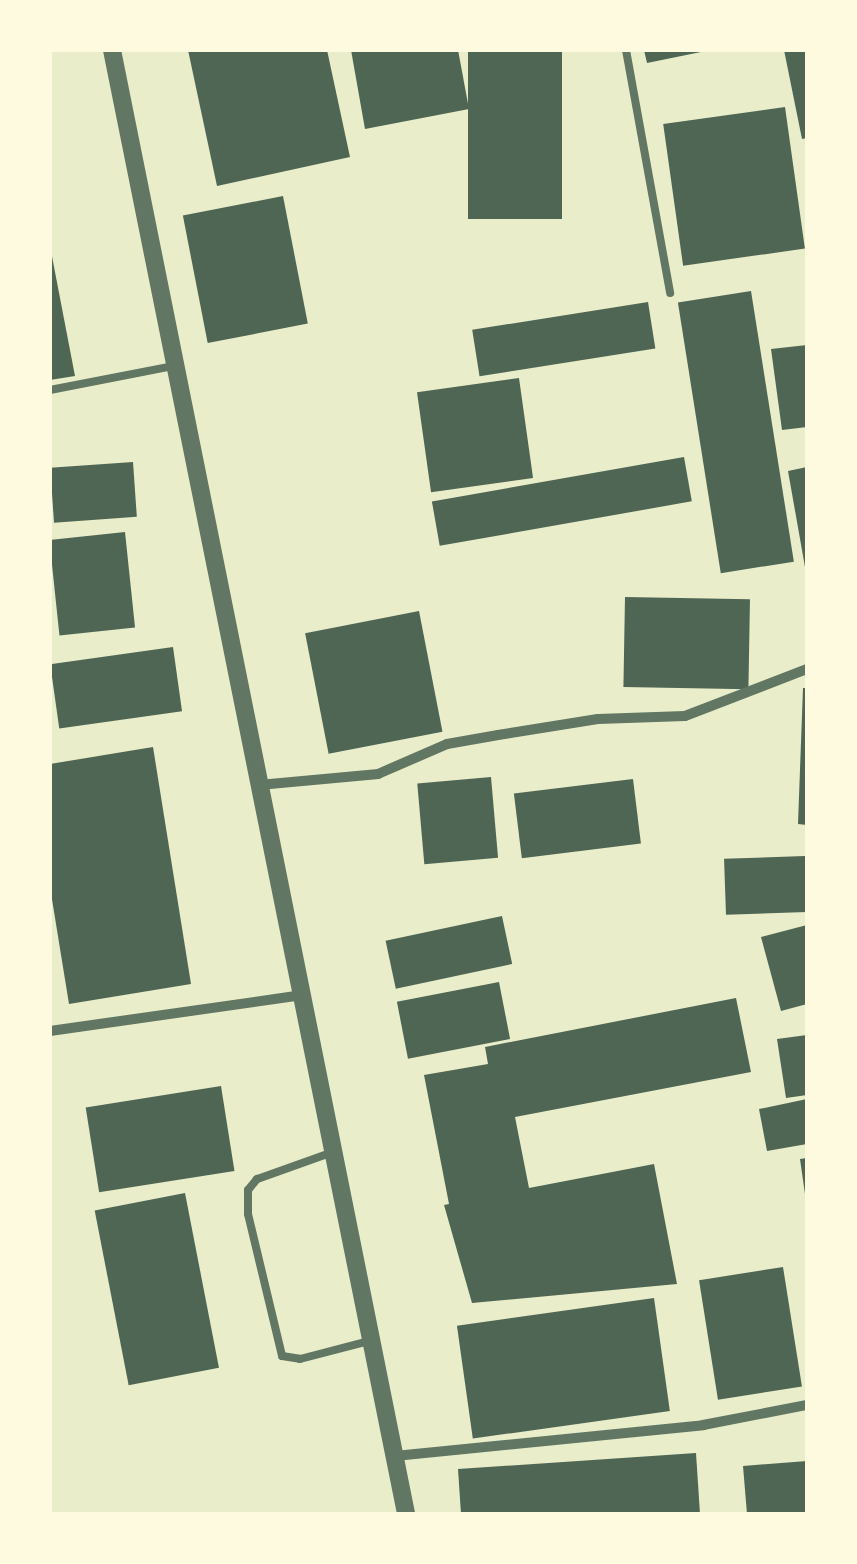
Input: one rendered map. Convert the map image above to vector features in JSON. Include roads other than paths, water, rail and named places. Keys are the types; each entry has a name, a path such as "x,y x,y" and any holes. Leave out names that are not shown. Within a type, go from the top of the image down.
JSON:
{"street":[{"path":"112,50 368,1342 406,1514"},
{"path":"260,785 378,774 447,744 498,735 598,719 684,716 807,669"},
{"path":"50,1031 302,995"},
{"path":"395,1456 702,1425 807,1404"}],"lane":[{"path":"626,50 670,293"},
{"path":"50,390 175,366"},
{"path":"333,1152 257,1179 248,1190 248,1214 282,1356 300,1358 368,1342"}]}
